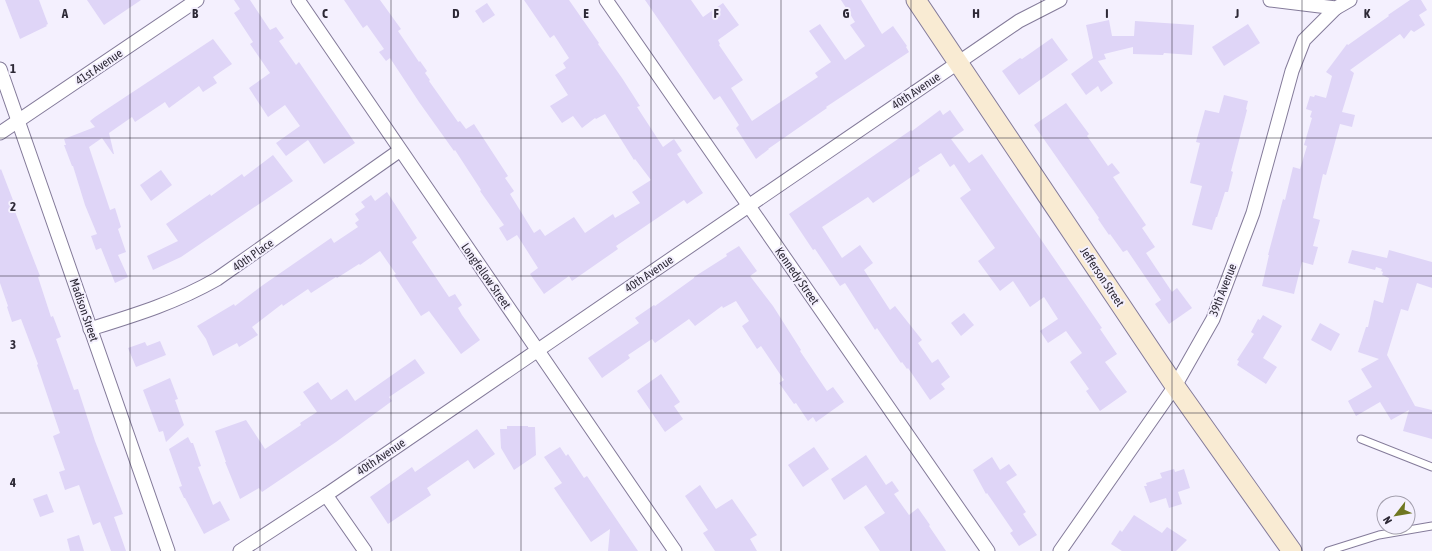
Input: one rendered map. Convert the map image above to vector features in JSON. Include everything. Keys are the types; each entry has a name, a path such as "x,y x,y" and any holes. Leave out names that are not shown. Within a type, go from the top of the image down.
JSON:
{"street":[{"name":"41st Avenue","path":"0,133 198,0"},
{"name":"Longfellow Street","path":"298,0 675,551"},
{"name":"Kennedy Street","path":"606,0 988,551"},
{"name":"Jefferson Street","path":"916,0 1176,386 1292,551"},
{"name":"40th Avenue","path":"240,551 326,495 1019,21 1060,0"},
{"path":"1270,0 1336,8 1350,0"},
{"name":"39th Avenue","path":"1060,551 1176,386 1213,319 1253,214 1292,71 1304,40 1336,8"},
{"name":"Madison Street","path":"0,69 168,551"},
{"name":"40th Place","path":"90,329 158,308 217,279 400,151"},
{"path":"326,495 365,551"}],"lane":[{"path":"1361,439 1432,467"},
{"path":"1328,551 1379,535 1432,526"}],"building":[{"path":"5,0 39,0 48,24 46,25 47,26 20,39"},
{"path":"87,0 141,0 104,25"},
{"path":"234,0 250,0 270,30 276,27 284,38 279,41 296,65 299,62 355,143 324,164 308,140 286,156 276,143 300,126 285,105 268,117 249,88 270,73 250,44 253,42 234,13 240,9"},
{"path":"344,0 380,0 401,29 398,31 427,71 425,73 430,80 429,81 458,122 460,121 466,129 474,124 508,176 505,178 514,191 510,194 534,233 540,229 545,236 574,217 585,233 613,214 615,218 640,203 632,192 651,180 635,159 634,160 605,114 596,119 595,118 582,128 573,116 562,123 550,106 568,95 555,75 566,68 563,63 569,58 554,35 550,38 524,0 569,0 640,106 637,107 663,147 674,139 682,151 677,154 703,193 687,204 684,200 616,246 618,249 572,281 569,276 544,294 530,274 538,268 517,235 507,241 499,228 504,225 480,191 481,190 455,150 454,151 419,102 390,58 386,61 379,52 384,49 367,25 363,28"},
{"path":"645,0 691,0 703,17 723,3 739,25 718,40 719,45 743,80 731,88 752,121 818,77 815,73 831,62 809,31 820,24 845,60 865,46 850,25 855,22 841,0 861,0 882,34 893,26 907,46 906,47 909,52 826,107 827,108 756,159 736,128 739,125 720,96 714,100"},
{"path":"1410,0 1421,0 1427,10 1419,15 1425,25 1414,32 1411,30 1404,39 1400,34 1350,70 1354,73 1342,112 1355,115 1352,127 1340,124 1326,175 1323,174 1313,218 1320,220 1313,246 1318,247 1313,265 1302,262 1294,294 1262,286 1268,255 1283,199 1285,200 1293,167 1300,169 1307,146 1304,145 1312,118 1310,117 1312,111 1306,109 1310,96 1314,97 1315,95 1326,98 1332,76 1326,72 1347,44 1348,45"},
{"path":"487,3 495,15 483,23 475,11"},
{"path":"1109,20 1112,36 1134,36 1135,21 1194,25 1192,55 1164,53 1163,55 1133,54 1133,47 1104,54 1106,59 1098,61 1113,83 1101,92 1098,86 1086,95 1071,74 1093,58 1086,25"},
{"path":"1248,24 1260,43 1224,66 1212,47"},
{"path":"1052,38 1068,60 1019,95 1002,71"},
{"path":"213,39 232,64 213,77 217,83 203,92 199,86 169,108 165,102 135,122 132,117 109,133 114,154 102,138 89,147 110,210 115,208 121,227 118,229 126,252 118,255 128,277 115,283 101,248 96,250 91,236 97,234 64,145 66,145 64,139 95,127 90,121 95,117"},
{"path":"1224,95 1248,101 1231,171 1233,172 1228,192 1225,192 1212,230 1192,225 1202,186 1190,183 1200,143 1196,142 1205,110 1219,113"},
{"path":"1066,103 1089,134 1087,136 1108,166 1112,163 1120,173 1113,177 1146,225 1142,228 1155,247 1146,253 1172,292 1177,288 1192,308 1169,324 1155,304 1161,300 1127,250 1123,252 1110,234 1109,235 1098,219 1099,218 1034,125"},
{"path":"940,110 943,115 950,110 964,130 951,139 969,163 982,154 1102,328 1100,329 1117,354 1105,362 1127,392 1100,411 1086,391 1089,389 1070,362 1082,353 1066,331 1048,343 1040,331 1058,319 1044,297 1030,307 1013,281 1000,291 978,261 995,248 960,198 971,190 954,164 950,167 941,153 918,168 920,171 873,203 868,197 822,227 842,258 860,245 873,263 864,270 890,310 895,306 922,340 918,343 932,363 938,359 950,377 941,384 945,389 930,400 908,368 907,369 902,362 901,363 877,328 875,330 845,283 840,286 815,249 813,250 789,214 911,130 912,131"},
{"path":"273,155 293,181 181,257 153,270 147,256 178,241 166,224 210,194 211,196 242,174 244,177"},
{"path":"1,169 16,208 14,209 40,276 38,277 51,317 53,316 61,337 56,339 74,390 78,389 95,441 123,514 114,517 126,551 111,551 100,522 93,525 79,485 65,490 59,472 65,470 53,436 60,433 37,365 38,364 21,319 12,322 0,283"},
{"path":"161,170 172,185 151,201 140,185"},
{"path":"387,192 417,238 412,242 449,297 455,294 462,305 458,308 480,340 461,354 429,311 421,316 394,275 396,274 380,251 360,265 359,264 337,278 336,277 311,293 308,289 283,306 282,304 252,327 258,335 239,347 237,343 213,356 206,339 197,326 234,304 235,306 331,238 334,243 358,227 355,223 359,220 355,214 365,207 361,202 371,195 375,201"},
{"path":"739,246 757,271 750,276 773,306 801,350 800,351 827,391 833,387 844,402 816,422 813,417 808,421 796,403 794,404 779,383 784,380 761,346 757,349 742,326 749,321 736,301 723,308 722,306 695,326 689,319 655,343 652,339 628,355 630,358 602,378 588,358 639,323 635,318 654,305 655,306"},
{"path":"1352,250 1387,258 1389,250 1432,262 1432,288 1417,283 1408,311 1401,309 1387,355 1415,406 1432,410 1432,439 1403,431 1409,410 1391,420 1380,402 1356,416 1348,401 1372,387 1361,369 1379,359 1358,352 1366,327 1368,327 1374,300 1383,303 1389,278 1382,275 1382,269 1376,267 1375,270 1348,263"},
{"path":"964,313 974,325 961,336 951,323"},
{"path":"1263,315 1282,326 1263,358 1277,367 1266,384 1237,365 1239,361 1237,360 1254,334 1251,332 1258,319 1260,320"},
{"path":"1320,323 1340,334 1331,351 1311,340"},
{"path":"160,341 166,355 136,367 128,348 145,342 147,346"},
{"path":"415,359 425,373 389,397 392,401 336,442 262,492 259,488 240,499 225,462 215,431 246,420 265,449 301,425 300,423 317,412 303,392 318,382 331,400 347,389 355,401"},
{"path":"661,374 680,402 674,406 683,419 665,432 637,391"},
{"path":"170,378 178,399 175,400 184,425 166,442 163,431 159,432 143,390"},
{"path":"507,426 535,427 536,455 514,470 501,448 500,429 507,429"},
{"path":"477,429 495,454 474,469 468,460 427,488 431,495 388,524 370,497 412,467 415,472"},
{"path":"188,437 191,443 193,443 201,466 198,467 213,505 220,501 230,520 204,534 179,487 182,486 169,449"},
{"path":"560,447 566,456 568,454 584,478 587,476 638,551 608,551 610,529 591,542 554,488 562,483 544,457"},
{"path":"814,447 829,469 803,487 788,465"},
{"path":"866,455 886,485 892,481 899,491 894,494 909,515 918,508 946,551 880,551 864,527 885,513 866,485 844,500 831,479"},
{"path":"992,457 1000,470 1009,464 1017,475 1006,482 1026,512 1023,514 1037,535 1019,546 1010,533 1013,531 987,493 986,494 973,470"},
{"path":"1174,469 1175,472 1184,469 1190,488 1178,492 1182,504 1169,508 1166,498 1150,503 1144,486 1147,486 1146,483 1162,478 1160,473"},
{"path":"700,485 716,509 732,499 757,535 750,539 757,551 715,551 703,533 708,530 685,496"},
{"path":"47,494 54,512 40,517 33,499"},
{"path":"1134,515 1162,533 1167,527 1187,540 1176,551 1122,551 1111,544 1120,530 1122,532"},
{"path":"79,535 84,551 70,551 67,539"}]}
